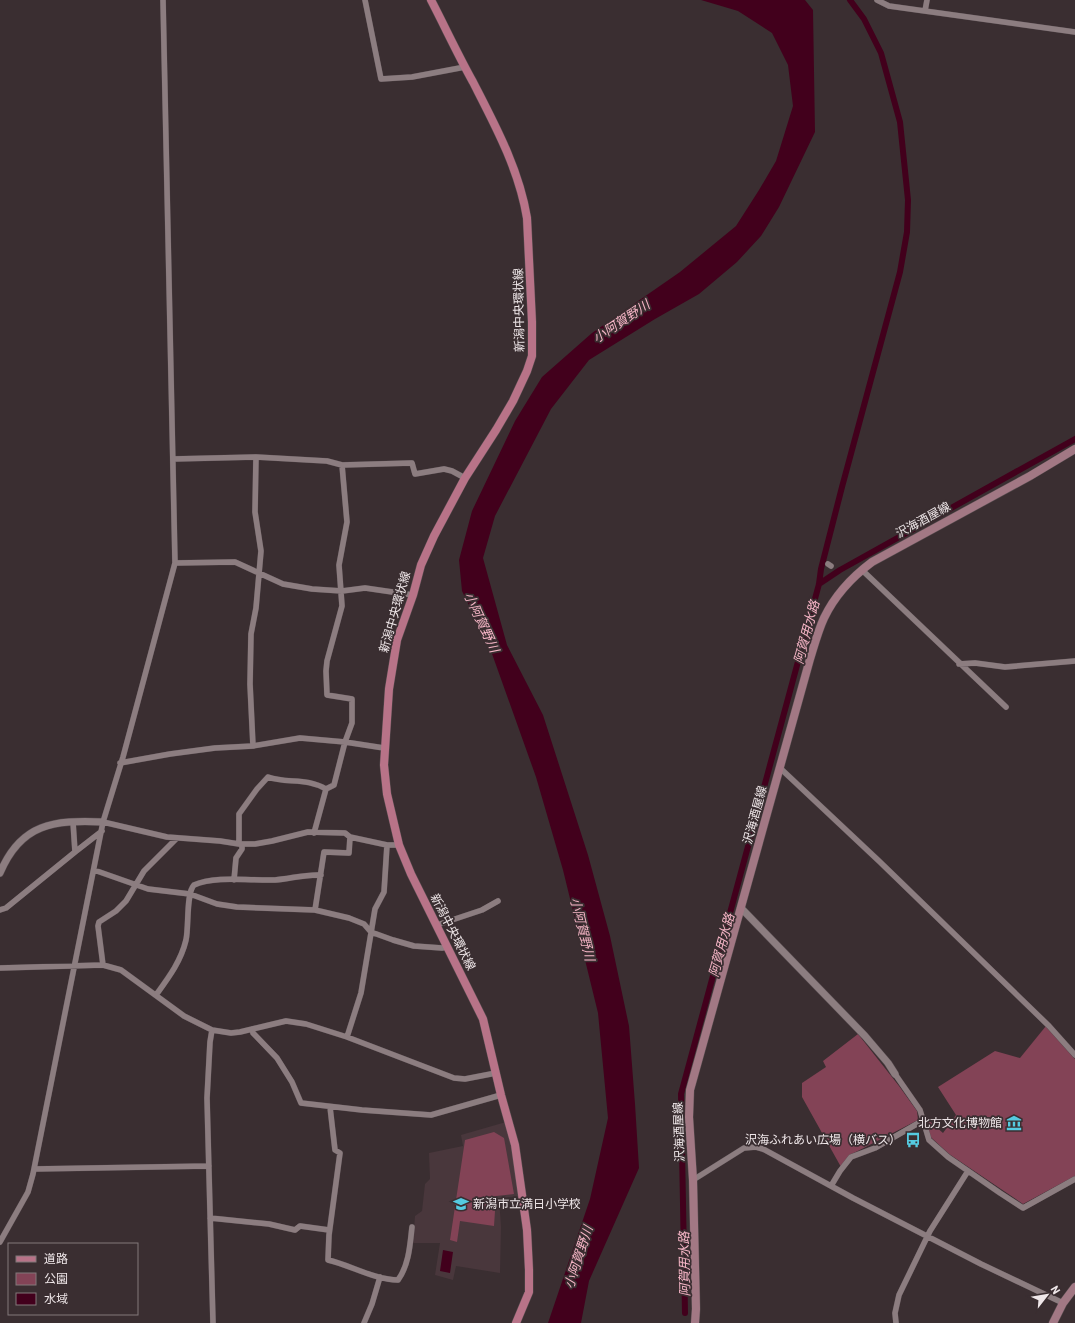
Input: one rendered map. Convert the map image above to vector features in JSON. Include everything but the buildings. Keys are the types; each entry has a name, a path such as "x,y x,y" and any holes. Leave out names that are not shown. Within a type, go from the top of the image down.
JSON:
{"main road":[{"name":"新潟中央環状線","path":"431,0 500,134 524,205 529,259 533,341 532,356 516,395 496,430 465,478 434,536 421,565 413,595 397,640 389,690 384,765 387,794 400,844 411,874 483,1019 501,1095 515,1145 527,1230 528,1292 516,1323"},
{"name":"沢海酒屋線","path":"695,1323 693,1180 689,1116 690,1090 810,659 823,619 834,598 849,581 872,562 1030,476 1075,449"},
{"path":"1053,1323 1063,1303 1075,1287"}],"street":[{"path":"0,1242 28,1192 34,1169 103,822 175,563 164,0"},
{"path":"364,0 381,79 412,77 465,68"},
{"path":"877,0 889,6 1075,32"},
{"path":"925,11 927,0"},
{"path":"173,459 256,457 327,461 342,465 412,463 415,474 444,469 452,470 465,478"},
{"path":"253,746 250,684 251,634 256,608 262,550 255,512 256,457"},
{"path":"314,832 326,789 334,785 345,742 352,723 352,699 327,695 326,671 342,606 340,565 347,522 342,465"},
{"path":"175,563 235,562 283,584 312,589 342,591 365,588 413,595"},
{"path":"862,570 959,664 1006,707"},
{"path":"959,664 975,663 1005,667 1075,661"},
{"path":"120,763 156,756 215,748 253,746 300,738 345,742 384,748"},
{"path":"780,768 880,862 1049,1026 1075,1055"},
{"path":"234,880 236,858 242,849 239,814 257,789 268,777 275,780 300,780 326,789"},
{"path":"0,872 11,851 27,835 48,825 63,822 103,822 158,835 241,844 255,844 314,832 344,833 350,837 387,845 400,844"},
{"path":"73,822 76,852"},
{"path":"0,910 6,908 102,831"},
{"path":"315,910 324,852 349,853 350,837"},
{"path":"103,965 98,926 99,922 123,905 129,898 135,885 147,868 177,838"},
{"path":"347,1037 360,994 375,910 384,892 387,845"},
{"path":"94,870 148,889 190,894 217,904 237,907 315,910 348,918 364,924 371,932 414,946 447,947"},
{"path":"156,995 174,971 180,958 186,940 190,894 194,885 212,880 275,880 303,875 321,875"},
{"path":"437,925 482,910 498,901"},
{"path":"741,908 865,1036 888,1063 920,1110 922,1121 929,1140 948,1157 1024,1208 1075,1179"},
{"path":"0,968 103,965 121,970 184,1016 212,1030 231,1033 286,1021 328,1030 454,1078 466,1079 496,1073"},
{"path":"252,1029 253,1033 277,1058 292,1082 300,1103 362,1110 431,1115 501,1095"},
{"path":"212,1030 207,1098 213,1323"},
{"path":"330,1107 335,1150 340,1153 329,1230 328,1260 390,1280 398,1280 403,1273 410,1248 412,1227"},
{"path":"831,1186 851,1157 875,1148 922,1121"},
{"path":"693,1180 744,1148 756,1147 763,1149 982,1264 1063,1303"},
{"path":"34,1169 209,1166"},
{"path":"896,1323 895,1314 899,1295 928,1236 968,1171"},
{"path":"210,1218 269,1224 295,1230 300,1226 329,1230"},
{"path":"364,1323 372,1304 380,1277"}],"shaded area":[{"name":"新潟市立満日小学校","path":"506,1122 515,1160 520,1196 499,1198 501,1227 500,1273 456,1266 453,1280 435,1275 440,1243 413,1243 415,1216 422,1211 425,1184 430,1179 429,1153 463,1146 461,1135"}],"green space":[{"path":"1046,1026 1075,1059 1075,1176 1023,1204 949,1154 923,1130 927,1119 943,1133 956,1115 938,1087 995,1051 1020,1058"},
{"path":"858,1034 917,1111 918,1120 850,1155 841,1167 802,1097 802,1083 826,1067 823,1061"},
{"path":"494,1132 504,1138 514,1194 496,1196 494,1226 460,1221 457,1242 450,1240 465,1140"}],"water":[{"name":"小阿賀野川","path":"701,0 805,0 813,10 815,132 779,207 761,236 737,262 699,294 655,319 589,360 551,409 495,516 483,558 507,645 543,715 588,855 610,936 629,1026 639,1168 589,1281 581,1323 548,1323 590,1199 608,1118 598,1013 563,870 536,777 491,651 462,591 459,560 472,511 515,421 542,377 592,333 680,272 736,226 776,161 793,106 788,65 772,33 738,11"},
{"path":"443,1250 453,1252 450,1273 440,1271"}],"waterway":[{"name":"阿賀用水路","path":"685,1313 681,1094 819,584 821,569 842,487 900,272 907,232 908,200 900,122 881,53 864,19 850,0"},
{"path":"819,584 840,570 1075,439"}],"place":[{"name":"北方文化博物館","path":"1014,1123"},
{"name":"沢海ふれあい広場（横バス）","path":"913,1140"},
{"name":"新潟市立満日小学校","path":"461,1204"}]}
